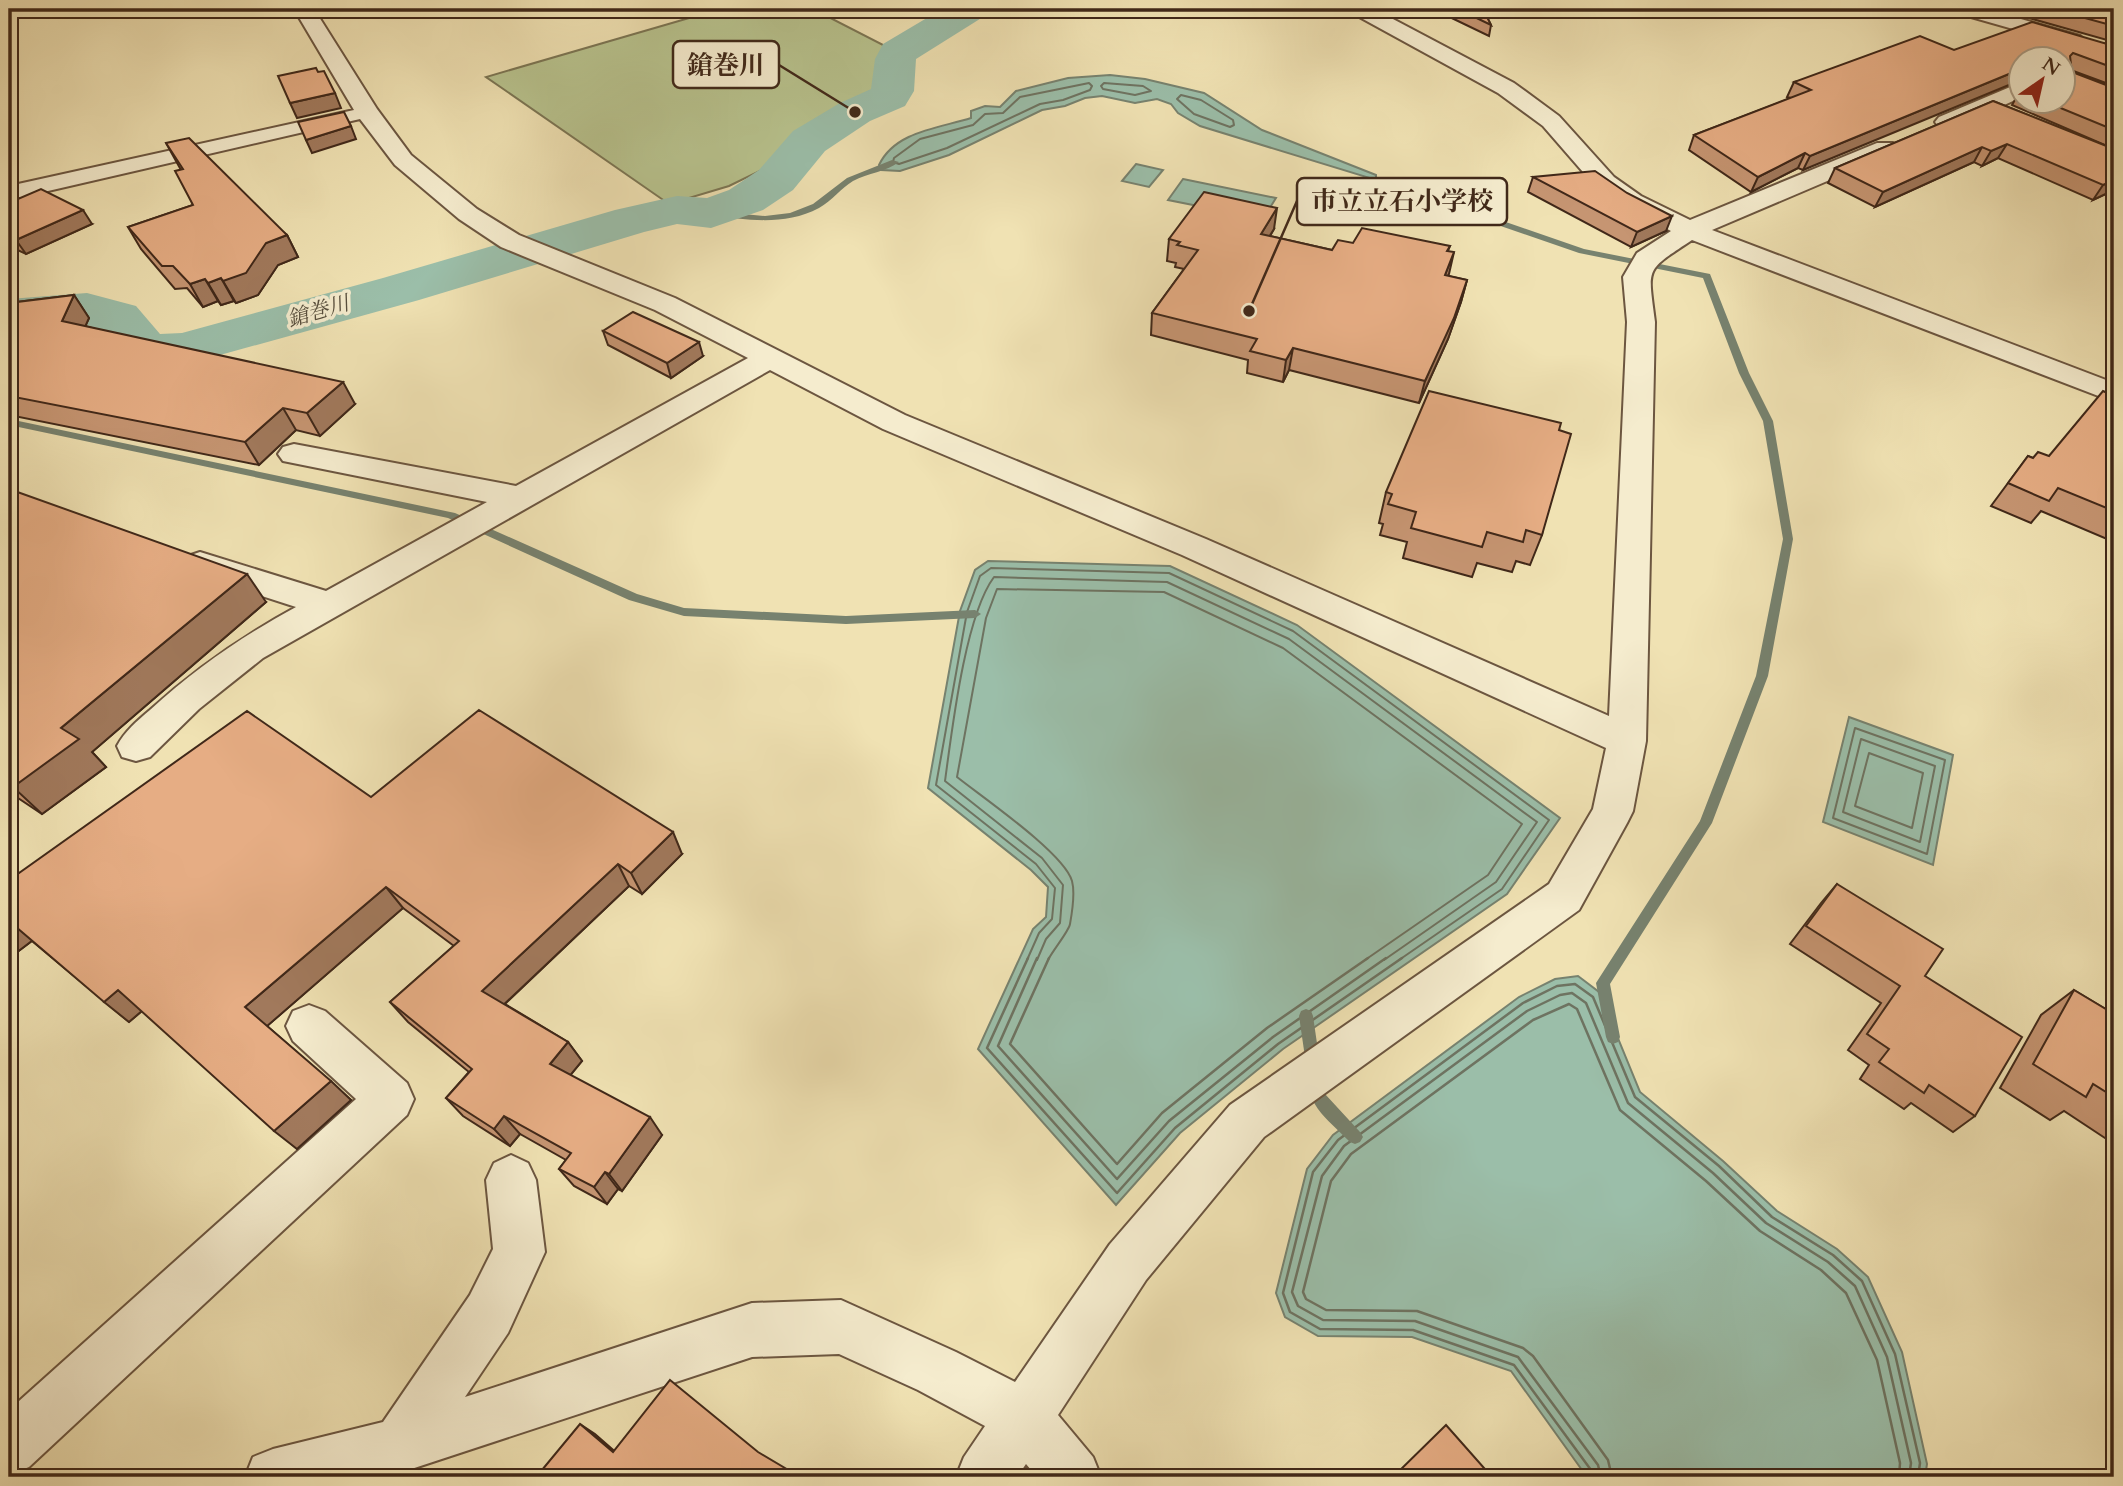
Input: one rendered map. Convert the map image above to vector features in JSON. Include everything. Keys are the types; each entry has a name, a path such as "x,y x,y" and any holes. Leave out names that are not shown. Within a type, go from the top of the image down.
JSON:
{"street":[{"path":"304,9 367,112 404,160 436,190 510,241 665,304 894,422 1194,547 1627,741"},
{"path":"1359,9 1506,88 1551,121 1605,182 1632,201 1689,230 2114,393"},
{"path":"1964,9 2094,46"},
{"path":"984,1477 1128,1262 1247,1121 1564,897 1613,811 1627,741 1641,322 1636,278 1646,260 1689,230 2008,95"},
{"path":"1986,105 2008,115"},
{"path":"9,193 367,112"},
{"path":"136,746 186,699 250,649 770,358"},
{"path":"294,454 521,498"},
{"path":"181,558 330,605"},
{"path":"9,1447 390,1099 309,1026"},
{"path":"400,1446 489,1314 519,1252 511,1180"},
{"path":"273,1477 400,1446 657,1363 752,1329 841,1327 937,1371 1023,1416 1073,1477"}],"shaded area":[{"path":"720,9 813,9 889,48 884,63 884,85 873,98 828,119 770,166 729,186 669,204 486,77"}],"water":[{"path":"1110,75 1145,79 1204,93 1262,130 1376,175 1376,180 1200,126 1178,113 1171,104 1157,99 1135,103 1102,96 1042,110 949,155 900,171 881,170 879,165 886,154 907,138 919,132 971,118 971,111 985,106 1000,107 1016,91 1068,78"},
{"path":"1136,164 1163,170 1149,187 1122,181"},
{"path":"1183,179 1276,198 1263,219 1168,200"},
{"path":"988,561 1170,566 1297,625 1560,818 1507,894 1283,1049 1180,1133 1116,1205 978,1049 1033,929 1046,917 1048,887 1031,870 928,788 960,611 975,570"},
{"path":"1849,717 1953,755 1933,865 1823,822"},
{"path":"1578,976 1599,992 1640,1092 1723,1161 1777,1211 1837,1249 1868,1277 1902,1352 1927,1464 1925,1477 1587,1477 1511,1371 1412,1337 1318,1336 1285,1317 1276,1293 1307,1169 1333,1135 1519,997 1555,979"}],"building":[{"path":"1458,9 1483,9 1491,25"},
{"path":"2052,9 2114,9 2114,26"},
{"path":"2032,22 2107,44 2114,43 2114,68 2078,55 2078,46 2008,46 2008,74 1810,156 1805,153 1758,177 1694,135 1811,90 1794,82 1920,36 1954,50"},
{"path":"316,68 318,72 324,71 335,93 290,103 278,76"},
{"path":"2078,74 2114,88 2114,130 2078,115"},
{"path":"1993,101 2008,107 2008,116 2031,116 2114,149 2114,180 2103,185 2007,144 1991,151 1982,147 1883,192 1835,168"},
{"path":"344,112 351,126 306,140 298,122"},
{"path":"189,138 287,235 266,243 246,273 223,281 221,278 208,283 205,279 190,284 173,266 162,266 128,227 193,205 175,171 183,169 166,143"},
{"path":"1595,171 1627,193 1672,216 1637,232 1533,177"},
{"path":"10,186 11,202 41,189 83,210 16,240 9,237"},
{"path":"1204,192 1277,208 1261,234 1332,250 1338,240 1353,243 1362,228 1450,246 1447,251 1454,252 1445,275 1467,280 1454,318 1425,381 1293,348 1286,360 1250,351 1257,339 1152,313 1198,250 1177,245 1180,242 1169,239"},
{"path":"74,295 62,321 343,382 307,413 283,408 245,442 9,396 9,303"},
{"path":"633,312 699,342 667,363 603,331"},
{"path":"1429,391 1561,423 1559,430 1571,434 1542,535 1526,530 1523,542 1487,532 1482,547 1411,528 1416,512 1388,504 1392,494 1386,492"},
{"path":"2103,391 2114,396 2114,511 2058,488 2049,501 2008,483 2028,456 2033,458 2038,452 2049,456"},
{"path":"9,489 247,574 61,728 79,739 13,787 9,785"},
{"path":"479,710 673,832 631,873 618,864 482,991 568,1042 550,1064 650,1117 609,1174 605,1172 594,1187 559,1169 571,1153 504,1116 494,1129 446,1098 472,1069 390,1002 459,941 386,887 245,1007 331,1081 274,1131 118,990 104,1002 9,921 9,865 19,873 247,711 371,797"},
{"path":"1837,884 1943,949 1925,976 2022,1037 1975,1116 1929,1085 1924,1093 1879,1062 1889,1049 1867,1034 1900,986 1806,926"},
{"path":"2074,990 2114,1014 2114,1097 2093,1084 2086,1097 2033,1064"},
{"path":"670,1380 758,1452 800,1477 537,1476 580,1424 613,1452"},
{"path":"1446,1425 1492,1477 1393,1477"}],"waterway":[{"name":"鎗巻川","path":"9,315 87,309 117,317 137,344 144,348 159,351 184,349 401,289 632,220 677,210 711,213 746,200 776,180 809,141 855,112 890,97 897,53 969,9"},
{"path":"711,213 765,218 791,216 816,206 850,180 895,162"},
{"path":"1376,180 1582,251 1707,276 1744,373 1768,421 1788,539 1762,676 1706,823 1603,983 1613,1037"},
{"path":"9,422 451,515 633,597 684,612 846,620 975,614"},
{"path":"1306,1016 1313,1064"},
{"path":"1316,1082 1318,1097 1355,1137"}],"place":[{"name":"鎗巻川","path":"855,112"},
{"name":"市立立石小学校","path":"1249,311"}]}
